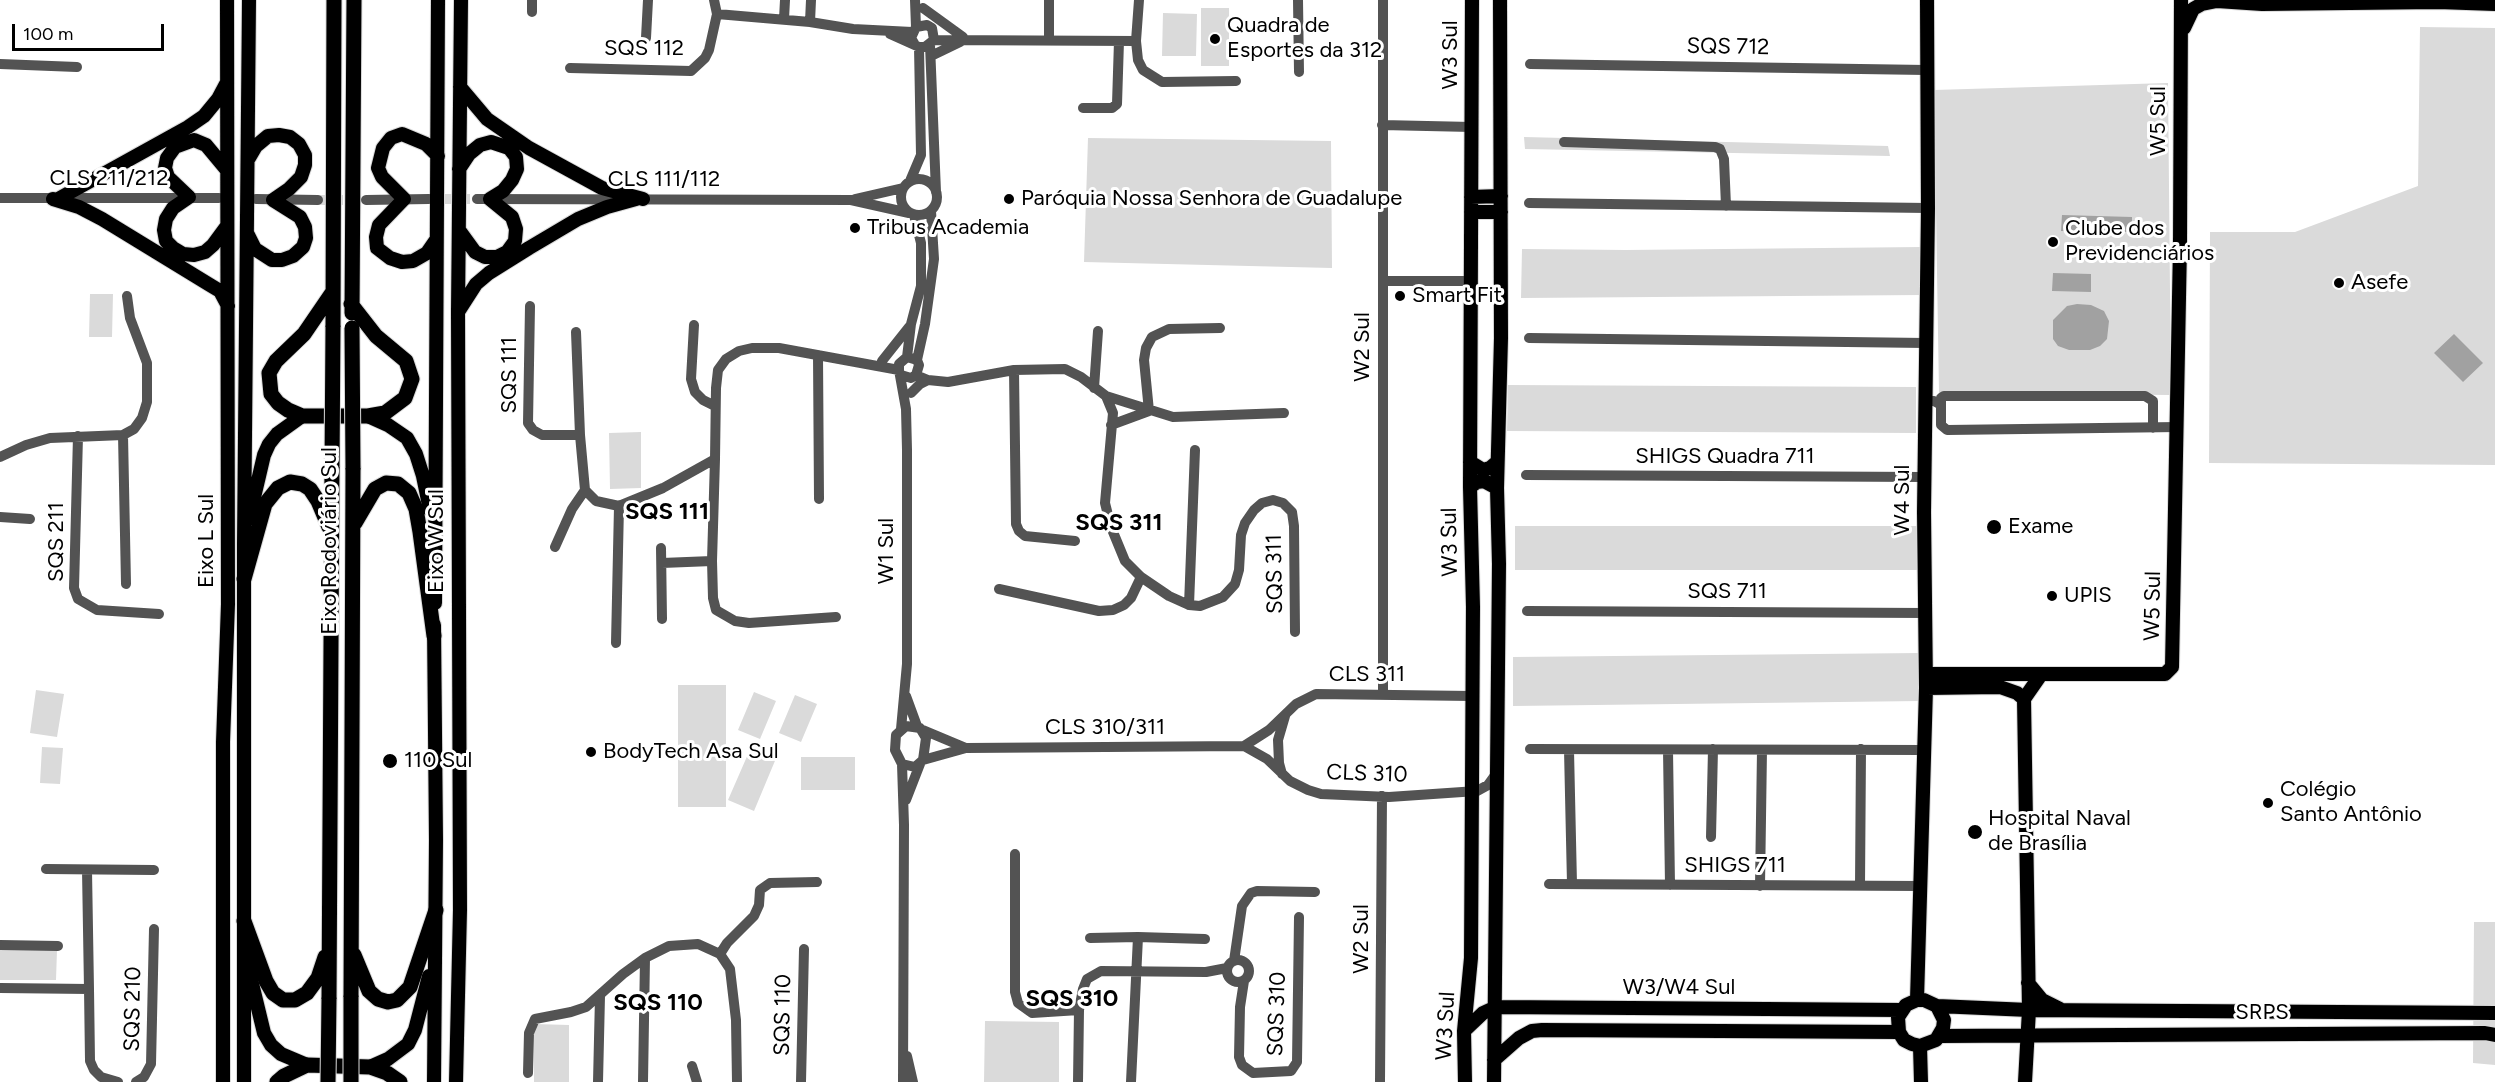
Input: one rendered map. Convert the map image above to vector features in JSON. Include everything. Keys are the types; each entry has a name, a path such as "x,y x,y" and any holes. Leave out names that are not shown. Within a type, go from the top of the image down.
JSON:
{"highway":[{"name":"Eixo Rodoviário Sul","path":"328,1082 333,538 334,0"},
{"name":"Eixo Rodoviário Sul","path":"351,1082 354,525 351,304 354,0"},
{"path":"332,293 304,334 276,362 269,373 272,394 278,403 302,416 368,416 385,413 405,398 412,379 406,361 376,336 351,304"},
{"path":"244,579 265,504 278,488 290,482 302,484 310,489 318,501 333,538"},
{"path":"354,525 375,489 386,483 398,484 409,493 416,509 434,636"},
{"path":"351,948 369,991 378,999 388,1002 397,1000 410,987 436,910"},
{"path":"244,921 266,981 273,993 284,1000 295,1000 307,993 318,978 330,939"},
{"path":"277,1082 307,1065 370,1067 387,1073 400,1082"}],"main road":[{"name":"Eixo L Sul","path":"223,1082 223,742 228,604 227,0"},
{"name":"Eixo L Sul","path":"244,1082 244,545 249,0"},
{"name":"Eixo W Sul","path":"434,1082 438,0"},
{"name":"Eixo W Sul","path":"456,1082 459,910 458,312 461,0"},
{"name":"W3 Sul","path":"1464,1082 1464,1031 1471,958 1472,0"},
{"path":"1494,1082 1499,564 1497,462 1501,338 1500,0"},
{"name":"W4 Sul","path":"1917,1000 1926,681 1924,400 1928,208 1927,0"},
{"name":"W5 Sul","path":"1926,681 2165,674 2172,667 2178,427 2181,0"},
{"path":"2181,38 2190,13 2202,4 2217,1 2436,1 2495,4"},
{"path":"55,199 188,127 204,116 218,99 227,82"},
{"path":"460,87 487,119 529,148 602,188 640,199"},
{"path":"436,240 427,253 413,261 402,262 390,258 377,248 376,237 379,225 404,199 382,177 378,168 383,148 391,138 402,134 426,144 438,156"},
{"path":"248,159 256,146 268,136 290,137 299,144 305,155 301,177 273,200 300,217 305,227 306,238 303,247 293,256 282,260 272,260 255,249 248,233"},
{"path":"226,169 206,145 194,140 175,147 167,158 165,168 168,177 189,198 173,208 166,219 164,230 166,241 173,248 183,254 194,255 205,252 213,245 227,226"},
{"path":"459,169 469,154 480,145 491,142 508,148 516,157 517,169 512,180 503,191 484,199"},
{"path":"1471,197 1501,196"},
{"path":"55,199 79,207 102,219 220,291 229,307"},
{"path":"459,229 475,252 485,257 497,257 507,252 515,241 512,217 484,199"},
{"path":"458,312 476,284 529,248 578,219 607,207 640,199"},
{"path":"1471,212 1501,212"},
{"path":"244,545 264,455 277,434 302,416"},
{"path":"368,416 388,425 407,438 416,454 436,539"},
{"path":"1470,462 1483,470 1497,462"},
{"path":"1470,487 1477,482 1484,481 1497,488"},
{"path":"2025,1082 2029,1010 2024,699 2040,676"},
{"path":"1926,681 2000,687 2017,693 2024,699"},
{"path":"244,953 257,997 264,1033 271,1045 281,1054 307,1065"},
{"path":"370,1067 388,1059 408,1044 418,1020 435,954"},
{"path":"2028,983 2042,1000 2062,1010"},
{"path":"1496,989 1523,1008"},
{"path":"1917,1000 1924,1000 1937,1006 1944,1020 1940,1036 1932,1043 1920,1046 1904,1040 1898,1025 1901,1010 1917,1000"},
{"name":"SRPS","path":"1937,1006 2029,1010 2495,1013"},
{"path":"1464,1031 1483,1012 1496,1007"},
{"name":"W3/W4 Sul","path":"1496,1007 1901,1010"},
{"path":"1640,1030 1642,1009"},
{"path":"1727,1030 1730,1010"},
{"path":"1810,1010 1810,1032"},
{"name":"W3/W4 Sul","path":"1494,1060 1519,1038 1532,1031 1899,1032"},
{"name":"SRPS","path":"1940,1036 2485,1033 2495,1035"},
{"path":"1920,1046 1921,1082"}],"street":[{"path":"532,0 532,12"},
{"path":"646,38 648,0"},
{"name":"SQS 112","path":"570,68 691,71 705,58 709,50 717,14 714,0"},
{"path":"784,19 785,0"},
{"path":"810,22 811,0"},
{"path":"1049,0 1049,40"},
{"path":"1140,0 1136,41 1138,60 1143,70 1162,82 1236,81"},
{"path":"1298,0 1299,72"},
{"name":"W2 Sul","path":"1383,0 1383,695"},
{"path":"919,3 966,39"},
{"path":"919,3 931,34 936,192 935,206 931,211 920,216 912,214 903,206 901,197 921,156 915,37 919,3"},
{"path":"717,14 810,22 915,37 931,34 966,39 1136,41"},
{"path":"915,37 931,34"},
{"path":"931,57 966,39"},
{"path":"1083,108 1112,108 1117,104 1119,41"},
{"path":"0,64 77,67"},
{"name":"SQS 712","path":"1530,64 1926,70"},
{"path":"1382,125 1472,127"},
{"path":"1564,142 1715,147 1719,149 1724,159 1726,206"},
{"path":"907,184 923,179 929,182 936,192"},
{"name":"CLS 111/112","path":"851,200 907,184"},
{"name":"CLS 211/212","path":"0,198 219,198"},
{"path":"256,199 318,200"},
{"path":"366,200 429,199"},
{"name":"CLS 111/112","path":"484,199 851,200 912,214"},
{"path":"1528,203 1928,208"},
{"name":"W1 Sul","path":"906,409 911,393 909,368 925,324 934,260 931,211"},
{"name":"W1 Sul","path":"901,729 905,693 906,409 911,324 921,286 922,258 912,214"},
{"path":"1383,281 1470,281"},
{"path":"0,457 34,442 50,438 123,435 134,429 142,418 147,402 148,380 147,363 130,318 127,296"},
{"name":"SQS 111","path":"530,306 528,423 542,435 580,435"},
{"path":"882,361 911,324"},
{"path":"694,325 691,380 695,392 703,400 715,406"},
{"path":"1149,411 1144,360 1146,348 1152,337 1169,329 1220,328"},
{"path":"1094,388 1098,331"},
{"path":"555,547 572,509 585,490 580,435 576,332"},
{"path":"1529,338 1926,343"},
{"path":"836,617 749,623 724,617 716,610 713,598 712,561 715,406 718,370 726,359 739,351 752,348 779,348 865,365 909,368"},
{"path":"818,355 819,499"},
{"path":"865,365 882,361 909,368 932,380 948,382 1014,370 1065,369 1106,396 1173,417 1284,413"},
{"path":"1014,370 1016,524 1019,531 1026,536 1075,541"},
{"path":"911,393 932,380"},
{"path":"1106,396 1113,413 1105,503 1125,561 1141,577 1169,596 1189,605 1195,450"},
{"path":"2153,428 2153,401 2145,396 1944,396 1941,398 1941,425 1947,430 2153,428 2178,427"},
{"path":"1924,400 1934,401 1941,405"},
{"path":"1112,425 1149,411"},
{"path":"123,435 126,584"},
{"name":"SQS 211","path":"78,436 74,588 78,599 97,610 159,614"},
{"path":"585,490 596,501 619,506 663,488 715,459"},
{"name":"SHIGS Quadra 711","path":"1526,475 1924,477"},
{"name":"SQS 311","path":"1189,605 1200,606 1211,603 1223,597 1235,584 1239,570 1241,535 1245,523 1262,503 1273,500 1283,503 1292,512 1295,632"},
{"path":"616,643 619,506"},
{"name":"SQS 211","path":"0,517 30,519"},
{"path":"661,548 662,619"},
{"path":"662,563 712,561"},
{"path":"999,589 1099,611 1113,610 1124,605 1131,598 1141,577"},
{"name":"SQS 711","path":"1527,611 1926,613"},
{"name":"W1 Sul","path":"905,693 920,728"},
{"name":"CLS 311","path":"1244,746 1269,730 1286,712 1305,698 1316,694 1472,696"},
{"path":"1282,774 1278,740 1286,712"},
{"path":"901,1079 905,1047 904,806 902,764 895,750 895,742 901,729 906,726 920,728 926,746 904,806"},
{"name":"CLS 310/311","path":"920,728 966,748"},
{"name":"CLS 310/311","path":"922,762 966,748 1244,746"},
{"name":"CLS 310","path":"1244,746 1267,759 1298,786 1321,794 1382,796 1471,792"},
{"path":"1530,749 1925,750"},
{"path":"1710,837 1713,749"},
{"path":"1860,886 1861,749"},
{"path":"1569,750 1572,885"},
{"path":"1668,750 1670,885"},
{"path":"1760,886 1762,750"},
{"path":"902,764 910,767 922,762"},
{"path":"1471,792 1484,787 1496,774"},
{"name":"W2 Sul","path":"1380,1082 1382,796"},
{"path":"1015,854 1015,992 1018,1003 1032,1013 1079,1010"},
{"path":"46,868 154,870"},
{"name":"SQS 210","path":"87,870 90,1061 94,1070 101,1077 118,1082"},
{"path":"528,1074 530,1032 535,1018 586,1007 622,974 645,958 669,946 698,944 720,954 727,943 754,916 759,905 760,890 770,883 817,882"},
{"name":"SHIGS 711","path":"1549,884 1920,886"},
{"name":"SQS 310","path":"1299,917 1297,1062 1294,1069 1287,1072 1253,1073 1242,1065 1239,1057 1240,1007 1235,972 1242,906 1251,893 1257,891 1315,892"},
{"name":"SQS 210","path":"136,1082 144,1077 152,1064 154,930"},
{"path":"1131,1082 1138,937"},
{"path":"1089,938 1205,939"},
{"path":"0,945 58,946"},
{"name":"SQS 110","path":"801,1082 804,949"},
{"name":"SQS 110","path":"720,954 730,969 733,984 737,1082"},
{"path":"643,1082 645,958"},
{"path":"1078,1082 1079,1010 1083,989 1087,979 1093,974 1101,971 1235,972"},
{"name":"SQS 210","path":"0,988 89,989"},
{"path":"598,1082 600,996"},
{"path":"905,1047 913,1082"},
{"path":"692,1065 697,1082"}],"shaded area":[{"name":"Quadra de Esportes da 312","path":"1201,8 1229,8 1229,66 1201,66"},
{"path":"1163,13 1197,14 1196,56 1162,56"},
{"name":"Asefe","path":"2420,27 2495,28 2495,465 2209,463 2210,232 2295,232 2418,186"},
{"name":"Clube dos Previdenciários","path":"2168,83 2171,395 1939,393 1934,90"},
{"path":"1524,137 1888,146 1890,156 1525,149"},
{"path":"1088,138 1331,141 1332,268 1084,262"},
{"path":"2062,215 2132,217 2132,232 2061,231"},
{"path":"1922,247 1922,295 1521,298 1522,249"},
{"path":"2053,273 2091,274 2091,292 2052,291"},
{"path":"90,294 113,294 112,337 89,337"},
{"path":"2091,305 2104,311 2109,321 2107,339 2100,346 2090,350 2069,350 2058,346 2053,339 2053,320 2067,306"},
{"path":"2454,334 2483,363 2463,382 2434,353"},
{"path":"1508,385 1916,387 1916,433 1507,431"},
{"path":"641,432 641,488 610,489 609,433"},
{"path":"1515,526 1922,526 1921,570 1515,570"},
{"path":"1920,653 1920,701 1513,706 1513,657"},
{"path":"678,685 726,685 726,807 678,807"},
{"path":"36,690 64,694 57,737 30,733"},
{"path":"754,692 776,701 760,739 738,730"},
{"path":"795,695 817,704 801,742 779,733"},
{"path":"752,745 777,756 754,811 728,800"},
{"path":"42,747 63,748 60,784 40,783"},
{"path":"801,757 855,757 855,790 801,790"},
{"path":"2474,922 2495,922 2495,1065 2473,1063"},
{"path":"0,949 57,950 56,980 0,980"},
{"path":"985,1021 1059,1022 1059,1082 984,1082"},
{"path":"534,1024 569,1025 569,1082 534,1082"}],"tunnel":[{"path":"430,199 477,199"},
{"path":"318,200 360,200"}],"place":[{"name":"Quadra de Esportes da 312","path":"1215,39"},
{"name":"Paróquia Nossa Senhora de Guadalupe","path":"1009,199"},
{"name":"Tribus Academia","path":"855,228"},
{"name":"Clube dos Previdenciários","path":"2053,242"},
{"name":"Asefe","path":"2339,283"},
{"name":"Smart Fit","path":"1400,296"},
{"name":"Exame","path":"1994,527"},
{"name":"UPIS","path":"2052,596"},
{"name":"BodyTech Asa Sul","path":"591,752"},
{"name":"110 Sul","path":"390,761"},
{"name":"Colégio Santo Antônio","path":"2268,803"},
{"name":"Hospital Naval de Brasília","path":"1975,832"}],"district":[{"name":"SQS 111","path":"667,512"},
{"name":"SQS 311","path":"1119,523"},
{"name":"SQS 310","path":"1072,999"},
{"name":"SQS 110","path":"658,1003"}]}
